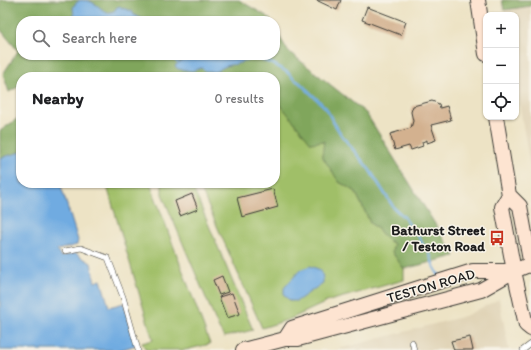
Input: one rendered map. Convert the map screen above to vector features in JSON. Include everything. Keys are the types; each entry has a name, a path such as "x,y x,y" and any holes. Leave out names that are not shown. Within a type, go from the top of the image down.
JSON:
{"main road":[{"path":"478,0 485,48"},
{"path":"496,120 509,195 520,206 531,265 514,271"},
{"path":"509,195 502,206 526,325 531,329"},
{"name":"TESTON ROAD","path":"285,339 292,328 473,271 514,271"},
{"name":"TESTON ROAD","path":"243,350 285,339 298,339 481,290 514,271"}],"lane":[{"path":"65,250 81,248 108,258 123,297 138,350"},
{"path":"412,342 414,350"},
{"path":"523,350 531,344"}],"shaded area":[{"path":"531,6 531,173 519,102 519,12 504,12 504,10"},
{"path":"499,299 509,350 335,350 465,316"}],"green space":[{"path":"0,0 239,0 266,16 16,16 16,49 0,29"},
{"path":"502,0 531,0 531,6 504,10"},
{"path":"280,37 288,51 366,113 455,256 404,269 392,252 394,244 384,237 379,230 371,224 355,191 339,182 322,156 324,141 311,143 280,104 280,72 16,72 16,88 9,92 3,74 16,54 16,60 280,60"},
{"path":"280,104 311,142 324,141 339,182 355,191 371,224 379,230 384,237 394,244 392,252 404,269 404,280 329,301 290,319 262,328 200,188 280,188"},
{"path":"16,120 16,153 0,158 0,131"},
{"path":"107,188 152,188 210,344 185,350 146,350 142,343 153,340"},
{"path":"162,188 193,188 253,330 224,337 219,329 162,194"}],"water":[{"path":"80,0 85,0 92,2 107,13 114,11 120,6 132,11 136,16 75,16 73,8"},
{"path":"185,60 244,60 239,64 229,65 212,72 205,71 201,68 192,71 178,69 175,66"},
{"path":"16,153 16,188 62,188 78,240 77,245 57,250 61,257 75,253 91,263 95,282 101,280 109,307 124,303 136,345 120,350 0,350 0,158"},
{"path":"310,266 321,270 323,283 297,301 290,301 284,295 284,288 300,270"}],"building":[{"path":"316,0 341,0 337,10"},
{"path":"367,7 406,22 401,35 362,20"},
{"path":"432,101 439,104 440,108 447,106 451,120 431,125 436,140 427,143 427,140 422,142 423,146 411,150 409,146 395,150 390,134 411,128 413,121 411,112 413,106"},
{"path":"273,189 278,207 242,217 237,198"},
{"path":"192,194 198,209 180,216 175,201"},
{"path":"222,276 228,292 219,295 213,280"},
{"path":"232,293 240,314 227,318 219,297"},
{"path":"470,337 473,350 454,350 451,341"}],"waterway":[{"path":"263,60 287,72 326,108 342,136 369,169 394,208 404,217 423,245 428,249 434,267 440,277"}],"place":[{"name":"Bathurst Street / Teston Road","path":"497,238"}]}
